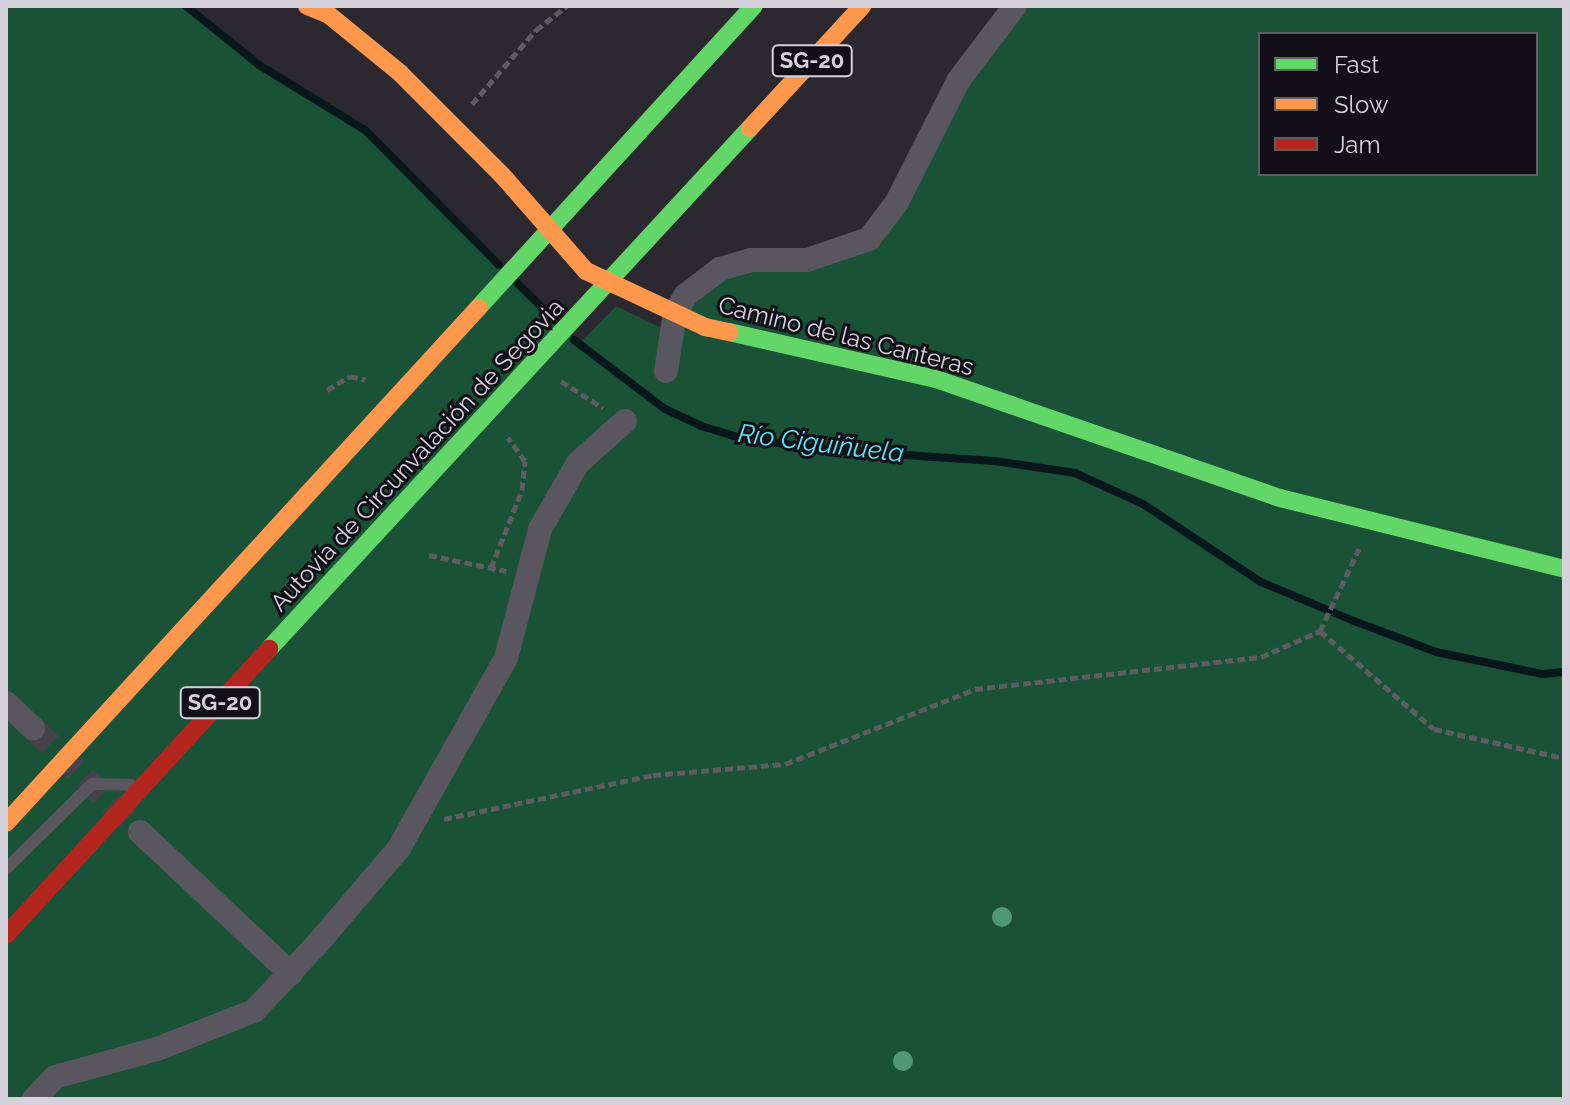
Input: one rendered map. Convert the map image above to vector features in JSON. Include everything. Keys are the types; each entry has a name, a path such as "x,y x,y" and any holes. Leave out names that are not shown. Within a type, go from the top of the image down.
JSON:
{"main road":[{"name":"Camino de las Canteras","path":"307,6 329,15 453,126 586,271 705,327 936,379 1280,498 1564,569"},
{"name":"SG-20","path":"6,823 754,6"},
{"name":"Autovía de Circunvalación de Segovia","path":"6,935 862,6"}],"street":[{"path":"666,371 675,313 686,295 720,269 752,260 807,260 869,239 897,202 958,81 1015,6"},
{"path":"34,1099 55,1077 157,1049 254,1011 291,974 399,848 506,658 540,529 578,463 625,421"},
{"path":"6,703 33,728"},
{"path":"140,832 291,974"}],"lane":[{"path":"6,869 92,784 144,786"}],"path":[{"path":"453,126 536,30 567,6"},
{"path":"547,373 625,421"},
{"path":"429,555 527,576"},
{"path":"411,826 653,775 785,764 975,689 1261,657 1320,631 1342,583"},
{"path":"1320,631 1434,729 1564,758"}],"green space":[{"path":"6,6 186,6 259,65 365,130 579,344 616,306 672,333 698,284 868,239 1015,6 1564,6 1564,1099 6,1099"}],"waterway":[{"name":"Río Ciguiñuela","path":"186,6 259,65 365,130 499,265"},
{"name":"Río Ciguiñuela","path":"517,283 556,321"},
{"name":"Río Ciguiñuela","path":"574,340 665,409 701,426 741,438 830,450 995,461 1075,473 1143,504 1261,582 1354,621 1436,652 1542,674 1564,672"}],"tunnel":[{"path":"33,728 127,819"}],"traffic: fast":[{"path":"478,308 754,6"},
{"path":"269,649 750,128"},
{"path":"729,332 936,379 1280,498 1564,569"}],"traffic: slow":[{"path":"307,6 329,15 400,73 502,175 586,271 705,327 729,332"},
{"path":"750,128 862,6"},
{"path":"6,823 478,308"}],"traffic: jam":[{"path":"6,935 269,649"}]}
